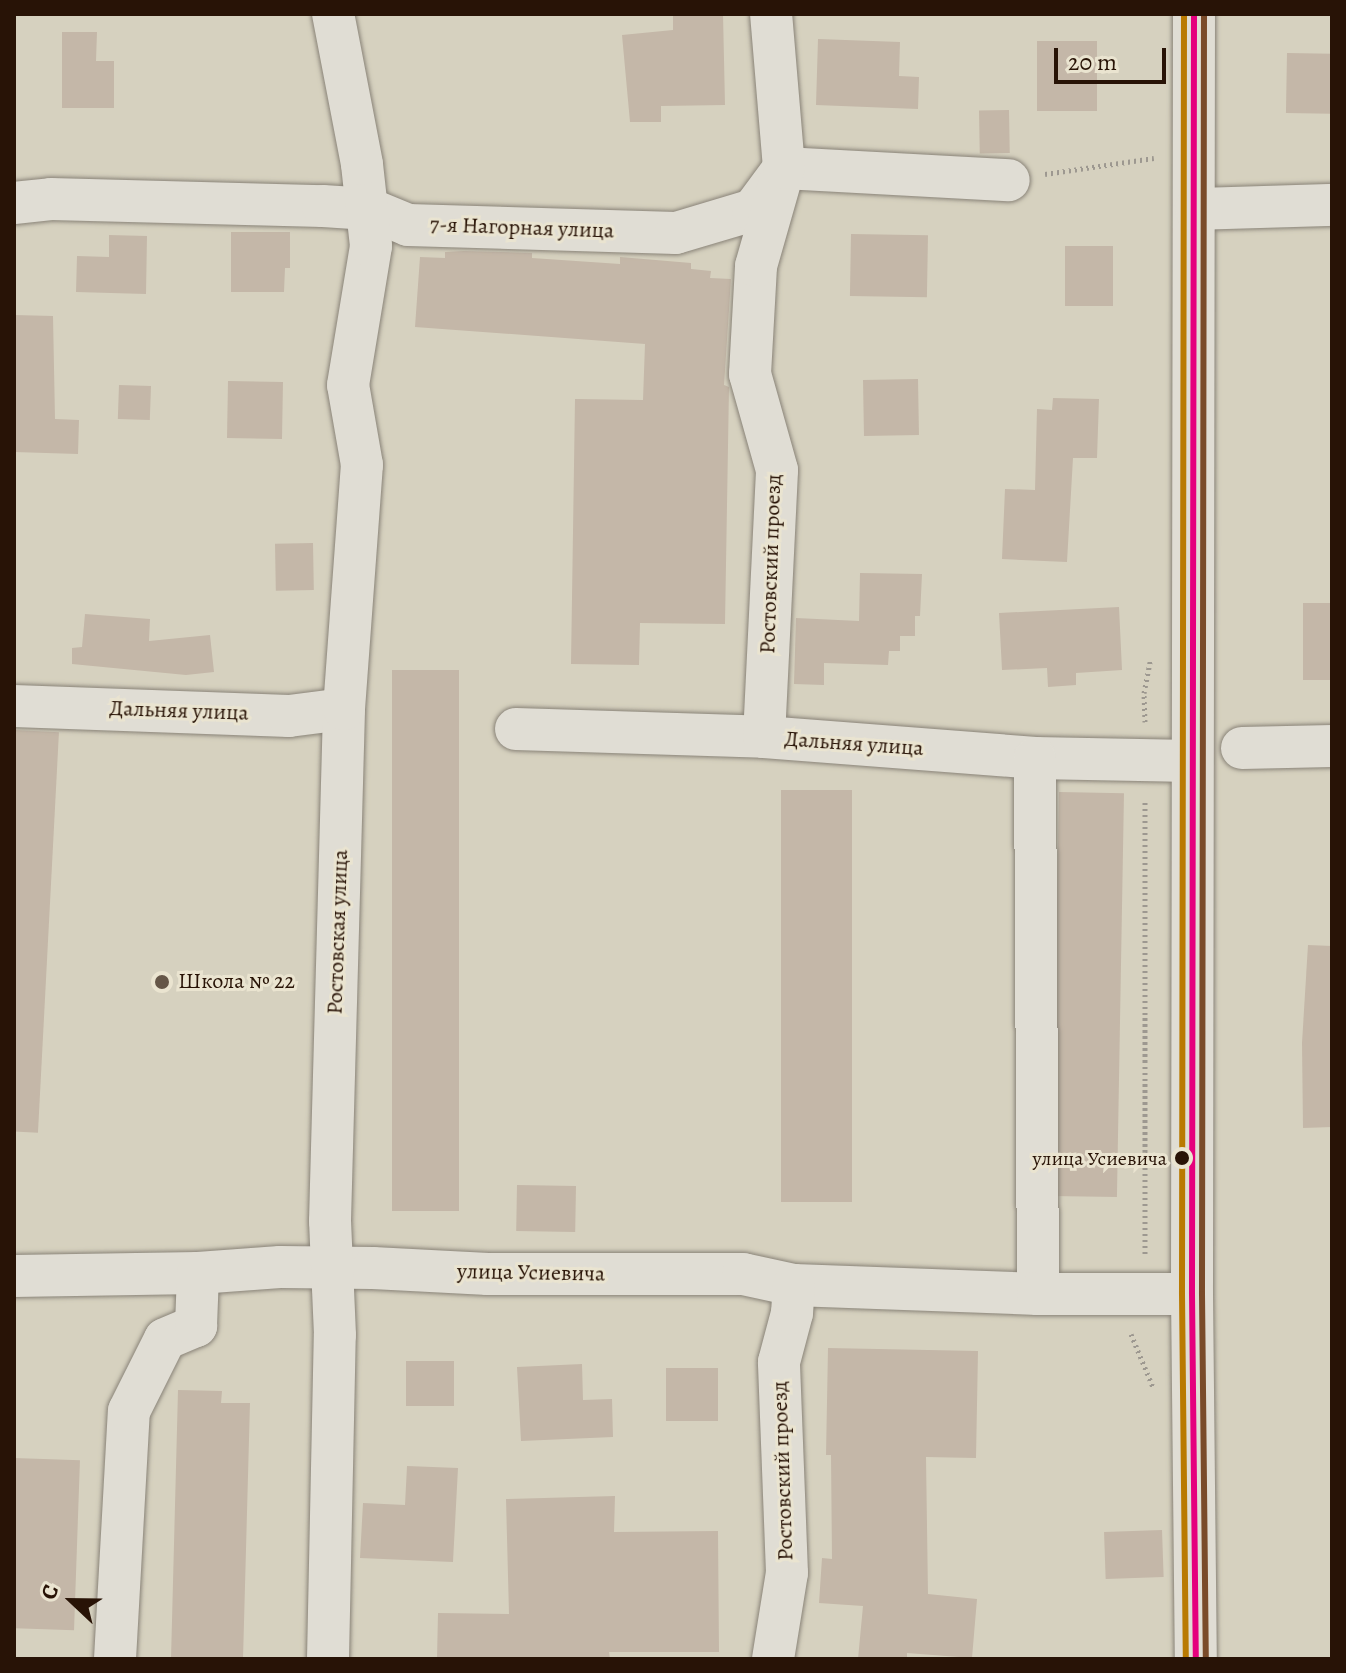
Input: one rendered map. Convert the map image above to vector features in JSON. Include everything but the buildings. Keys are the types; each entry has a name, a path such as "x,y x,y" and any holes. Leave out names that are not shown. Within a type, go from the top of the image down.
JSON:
{"street":[{"name":"Ростовская улица","path":"328,1659 335,1335 330,1221 344,709 362,465 348,385 371,246 369,209 333,14"},
{"name":"Ростовский проезд","path":"764,737 777,470 750,374 756,266 784,168 771,14"},
{"path":"1194,14 1192,1294 1196,1659"},
{"name":"7-я Нагорная улица","path":"14,203 51,199 369,209 408,225 676,233 753,210 784,168"},
{"path":"784,168 1009,180"},
{"path":"1196,209 1332,205"},
{"name":"Дальняя улица","path":"14,706 289,716 344,709"},
{"name":"Дальняя улица","path":"516,729 764,737 1035,758 1192,761"},
{"path":"1242,748 1332,746"},
{"path":"1035,758 1038,1294"},
{"name":"улица Усиевича","path":"14,1276 332,1268 488,1274 743,1274 794,1285 1038,1294 1192,1294"},
{"path":"115,1659 129,1411 165,1339 196,1326 198,1273"},
{"name":"Ростовский проезд","path":"773,1659 787,1573 779,1362 792,1313 794,1285"}],"path":[{"path":"1009,180 1159,157"}],"transit line":[{"path":"1184,14 1182,1294 1186,1659"},
{"path":"1194,14 1192,1294 1196,1659"},
{"path":"1204,14 1202,1294 1206,1659"}],"place":[{"name":"Школа № 22","path":"162,982"},
{"name":"улица Усиевича","path":"1182,1158"}]}
